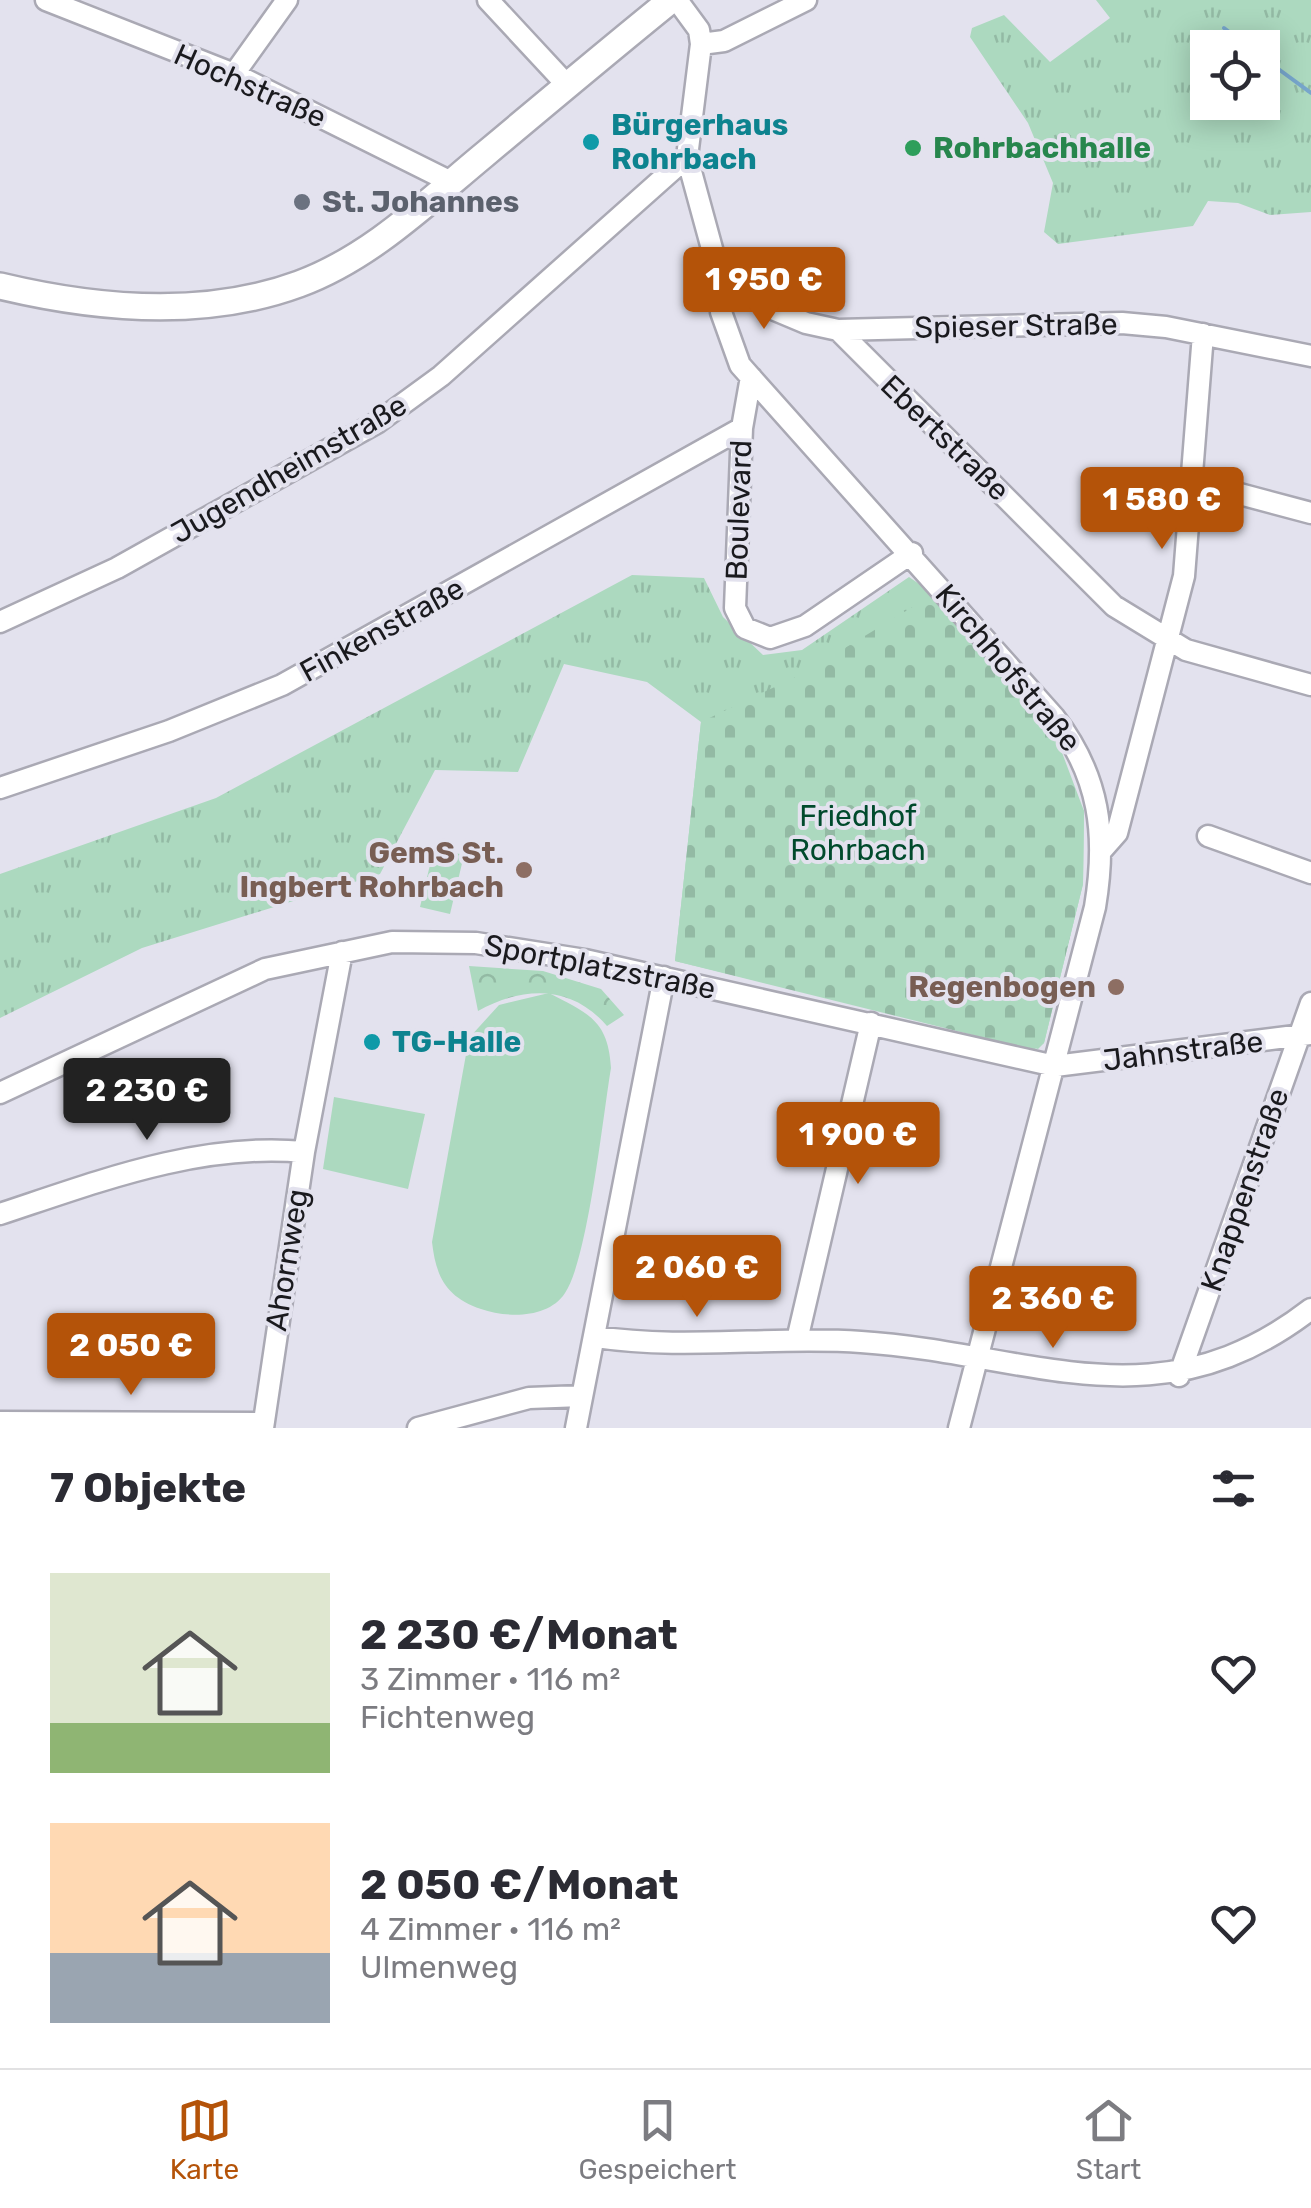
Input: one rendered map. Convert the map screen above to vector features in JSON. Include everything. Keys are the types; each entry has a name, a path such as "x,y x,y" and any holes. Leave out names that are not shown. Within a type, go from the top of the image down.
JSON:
{"main road":[{"path":"0,286 65,299 147,306 205,304 267,294 316,277 359,255 674,0"}],"street":[{"name":"Hochstraße","path":"46,0 234,74 451,182"},
{"path":"234,74 286,0"},
{"path":"488,0 566,85"},
{"path":"674,0 699,30 702,44 688,157 704,231 723,276"},
{"path":"702,44 724,41 806,0"},
{"name":"Jugendheimstraße","path":"0,622 117,568 378,422 441,376 688,157"},
{"name":"Spieser Straße","path":"723,276 775,310 806,323 838,330 1077,322 1166,326 1311,356"},
{"name":"Kirchhofstraße","path":"723,276 721,312 733,352 751,377 912,553 1079,750 1095,793 1102,850 1095,908 959,1428"},
{"name":"Ebertstraße","path":"838,330 1094,589 1170,642 1311,685"},
{"path":"1102,850 1116,833 1170,642 1184,576 1203,334"},
{"name":"Boulevard","path":"751,377 742,428 735,608 745,628 770,638 805,626 912,553"},
{"name":"Finkenstraße","path":"0,788 169,731 282,685 742,428"},
{"path":"1191,481 1311,513"},
{"path":"1208,836 1311,874"},
{"name":"Sportplatzstraße","path":"0,1092 264,969 392,942 434,940 521,950 664,977 1055,1066"},
{"path":"0,1214 180,1160 248,1150 304,1152 342,952"},
{"path":"576,1428 664,977"},
{"name":"Knappenstraße","path":"1179,1376 1305,1035 1311,1003"},
{"path":"796,1340 871,1023"},
{"name":"Jahnstraße","path":"1055,1066 1305,1035"},
{"name":"Ahornweg","path":"262,1426 304,1152"},
{"path":"596,1337 670,1344 796,1340 892,1344 1030,1372 1114,1383 1179,1376 1273,1338 1311,1309"},
{"path":"418,1428 529,1398 580,1396"},
{"path":"0,1422 262,1426"}],"green space":[{"path":"1096,0 1311,0 1311,212 1270,215 1238,203 1208,201 1193,226 1058,244 1044,232 1053,183 1028,123 970,37 972,28 1004,15 1050,62 1110,18"},
{"path":"632,575 704,578 723,617 763,655 802,650 909,577 934,594 1084,811 1083,884 1044,1043 1038,1049 675,961 701,722 647,682 564,664 518,772 435,770 380,874 142,948 0,1018 0,874 216,798"},
{"name":"Friedhof Rohrbach","path":"934,594 1055,734 1084,811 1083,884 1044,1043 1033,1050 675,961 701,722 802,674"},
{"path":"434,848 464,855 450,914 420,907"},
{"path":"469,966 543,971 601,989 624,1015 607,1026 578,1002 546,993 512,997 478,1011"},
{"path":"549,993 594,1020 606,1039 611,1068 588,1219 573,1275 565,1293 548,1308 526,1314 503,1314 469,1304 451,1292 436,1266 432,1242 469,1038 499,1005"},
{"path":"334,1097 425,1114 408,1189 323,1169"}],"waterway":[{"path":"1280,70 1311,93"}],"place":[{"name":"Bürgerhaus Rohrbach","path":"591,142"},
{"name":"Rohrbachhalle","path":"913,148"},
{"name":"St. Johannes","path":"302,202"},
{"name":"GemS St. Ingbert Rohrbach","path":"524,870"},
{"name":"Regenbogen","path":"1116,987"},
{"name":"TG-Halle","path":"372,1042"}]}
